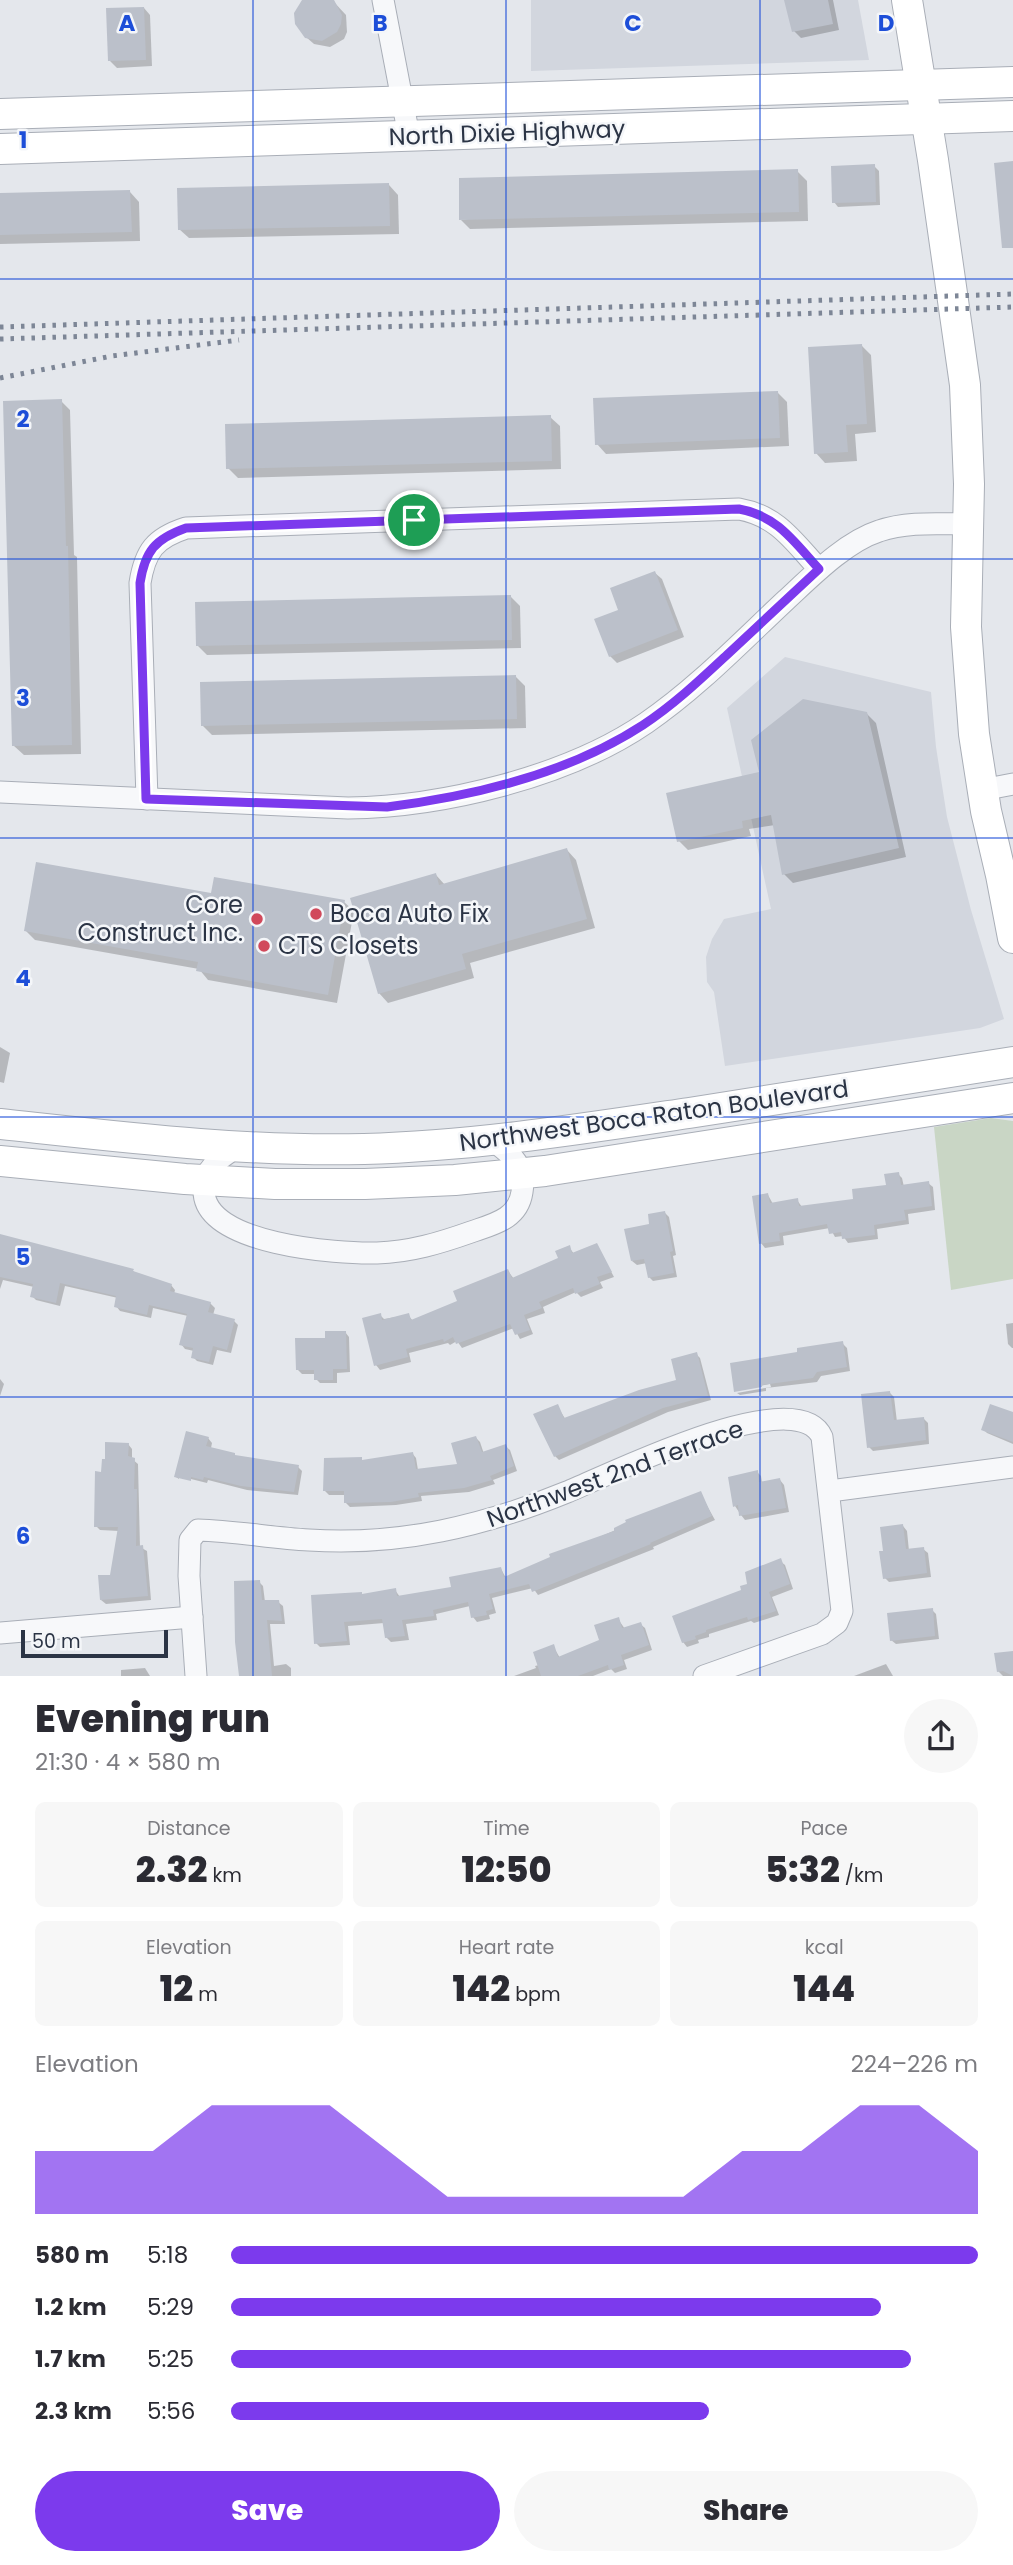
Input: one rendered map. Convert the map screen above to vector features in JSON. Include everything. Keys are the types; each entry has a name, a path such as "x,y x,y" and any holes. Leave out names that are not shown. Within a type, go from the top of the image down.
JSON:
{"main road":[{"path":"907,0 922,85 965,385 969,442 966,601 974,734 982,790 1007,886 1013,938"},
{"name":"North Dixie Highway","path":"0,114 1013,82"},
{"name":"North Dixie Highway","path":"0,149 1013,116"},
{"name":"Northwest Boca Raton Boulevard","path":"0,1124 187,1144 364,1149 541,1136 1013,1062"},
{"name":"Northwest Boca Raton Boulevard","path":"0,1161 275,1184 455,1180 523,1173 1013,1098"}],"street":[{"path":"383,0 409,136"},
{"path":"146,799 140,583 143,564 152,547 168,534 186,528 739,509 758,513 775,522 819,569"},
{"path":"0,792 387,807 425,802 523,780 565,766 605,747 679,698 819,569 859,541 879,531 923,524 969,524"},
{"path":"982,790 1013,784"},
{"path":"237,1147 209,1168 204,1180 205,1201 216,1217 230,1228 288,1245 342,1252 377,1253 427,1246 498,1223 510,1216 522,1196 523,1173 509,1152 493,1141"},
{"name":"Northwest 2nd Terrace","path":"192,1617 190,1540 195,1532 212,1531 310,1541 361,1541 438,1532 503,1516 678,1445 761,1421 790,1419 808,1422 818,1428 822,1437 842,1598 838,1623 822,1634 704,1676"},
{"path":"830,1491 1013,1467"},
{"path":"0,1633 192,1617 195,1676"}],"shaded area":[{"path":"531,0 858,0 869,60 531,71"},
{"path":"785,657 931,692 947,817 971,910 1004,1019 980,1028 725,1066 714,992 707,982 706,957 712,939 724,919 771,909 727,708"}],"green space":[{"path":"991,1118 1013,1121 1013,1279 951,1290 934,1127"}],"building":[{"path":"302,0 334,0 342,15 337,32 322,41 305,38 295,24 294,13"},
{"path":"784,0 828,0 833,24 792,32"},
{"path":"144,7 146,60 108,61 106,8"},
{"path":"1013,161 1013,248 1002,248 994,163"},
{"path":"875,164 876,202 832,203 831,166"},
{"path":"798,169 799,212 459,220 459,178"},
{"path":"389,183 390,226 178,230 177,188"},
{"path":"130,190 132,232 0,235 0,193"},
{"path":"862,344 867,424 846,425 848,452 814,454 808,347"},
{"path":"778,391 780,438 595,445 593,398"},
{"path":"62,399 72,745 12,746 3,401"},
{"path":"551,415 552,461 226,469 225,424"},
{"path":"655,571 678,630 609,657 594,619 618,610 610,588"},
{"path":"511,595 512,640 196,646 195,602"},
{"path":"516,675 517,719 201,726 200,682"},
{"path":"803,699 867,712 899,848 782,875 771,815 742,821 743,828 677,842 666,793 759,772 751,740"},
{"path":"567,848 587,919 462,954 466,969 378,994 350,898 436,873 439,885"},
{"path":"36,862 211,893 214,877 345,900 328,995 196,971 198,962 24,931"},
{"path":"899,1172 901,1185 929,1181 932,1206 904,1210 906,1220 874,1225 875,1235 842,1239 841,1232 829,1234 827,1224 779,1233 780,1241 759,1244 752,1196 768,1193 770,1203 798,1198 799,1206 853,1199 852,1189 886,1185 884,1174"},
{"path":"665,1211 673,1251 670,1252 674,1273 648,1278 644,1259 631,1261 624,1229 649,1224 648,1214"},
{"path":"0,1234 134,1269 133,1271 172,1284 170,1291 211,1302 208,1312 235,1319 227,1350 213,1346 209,1362 191,1358 193,1348 179,1345 187,1314 149,1305 147,1315 114,1307 116,1296 60,1283 56,1303 30,1297 33,1284 0,1277"},
{"path":"597,1243 612,1272 597,1277 600,1284 575,1294 573,1288 539,1302 542,1308 524,1315 530,1330 515,1335 510,1324 456,1344 453,1337 444,1342 443,1339 406,1349 408,1357 374,1366 362,1318 381,1313 382,1320 409,1313 411,1320 457,1301 453,1291 508,1269 512,1278 558,1258 555,1251 570,1245 572,1253"},
{"path":"325,1331 346,1331 347,1369 333,1369 333,1380 314,1380 314,1370 296,1370 295,1338 325,1338"},
{"path":"843,1341 847,1367 817,1372 813,1378 734,1392 730,1363"},
{"path":"697,1352 708,1396 663,1408 554,1457 533,1414 558,1404 564,1418 639,1390 676,1380 671,1359"},
{"path":"890,1391 894,1420 924,1417 926,1440 867,1448 861,1394"},
{"path":"990,1404 1013,1412 1013,1442 981,1430"},
{"path":"186,1431 209,1437 206,1446 235,1455 299,1465 294,1492 241,1486 204,1477 203,1480 191,1477 191,1481 174,1477"},
{"path":"476,1436 482,1452 506,1444 514,1466 490,1476 492,1480 464,1488 418,1493 419,1497 391,1502 344,1503 344,1491 323,1491 324,1458 362,1457 362,1460 413,1452 416,1469 457,1464 451,1443"},
{"path":"105,1442 129,1443 128,1456 135,1458 136,1546 143,1545 148,1596 100,1600 98,1575 110,1575 118,1527 94,1527 95,1471 101,1472 102,1459 105,1459"},
{"path":"758,1470 759,1482 780,1478 786,1508 739,1516 738,1505 733,1507 728,1477"},
{"path":"701,1491 712,1516 532,1592 529,1584 489,1594 493,1609 486,1611 487,1615 471,1618 468,1602 433,1610 434,1616 402,1620 405,1636 385,1638 382,1619 344,1622 347,1641 314,1644 311,1595 362,1594 396,1588 397,1596 451,1587 449,1577 501,1567 504,1577 550,1557 549,1554 614,1531 614,1528 626,1522 625,1520"},
{"path":"903,1524 906,1549 924,1547 927,1573 883,1579 879,1551 883,1551 880,1527"},
{"path":"781,1558 790,1584 769,1592 776,1611 706,1630 695,1636 696,1639 682,1643 672,1616 741,1590 740,1586 747,1584 745,1572"},
{"path":"260,1580 262,1600 279,1600 282,1621 267,1620 272,1676 239,1676 235,1642 234,1581"},
{"path":"933,1608 935,1636 890,1641 887,1613"},
{"path":"619,1617 622,1628 641,1622 649,1645 621,1655 624,1665 609,1670 608,1665 578,1676 541,1676 533,1652 554,1644 558,1657 599,1640 594,1625"},
{"path":"1013,1651 1013,1676 1003,1671 997,1672 994,1653"}],"railway":[{"path":"0,327 1013,294"},
{"path":"0,339 1013,307"},
{"path":"0,378 112,356 239,340"}],"place":[{"name":"Boca Auto Fix","path":"316,914"},
{"name":"Core Construct Inc.","path":"257,919"},
{"name":"CTS Closets","path":"264,946"}],"route":[{"path":"739,509 758,513 775,522 819,569 679,698 644,724 565,766 523,780 425,802 387,807 348,808 146,799 140,583 143,564 152,547 168,534 186,528 414,520 739,509"}]}
